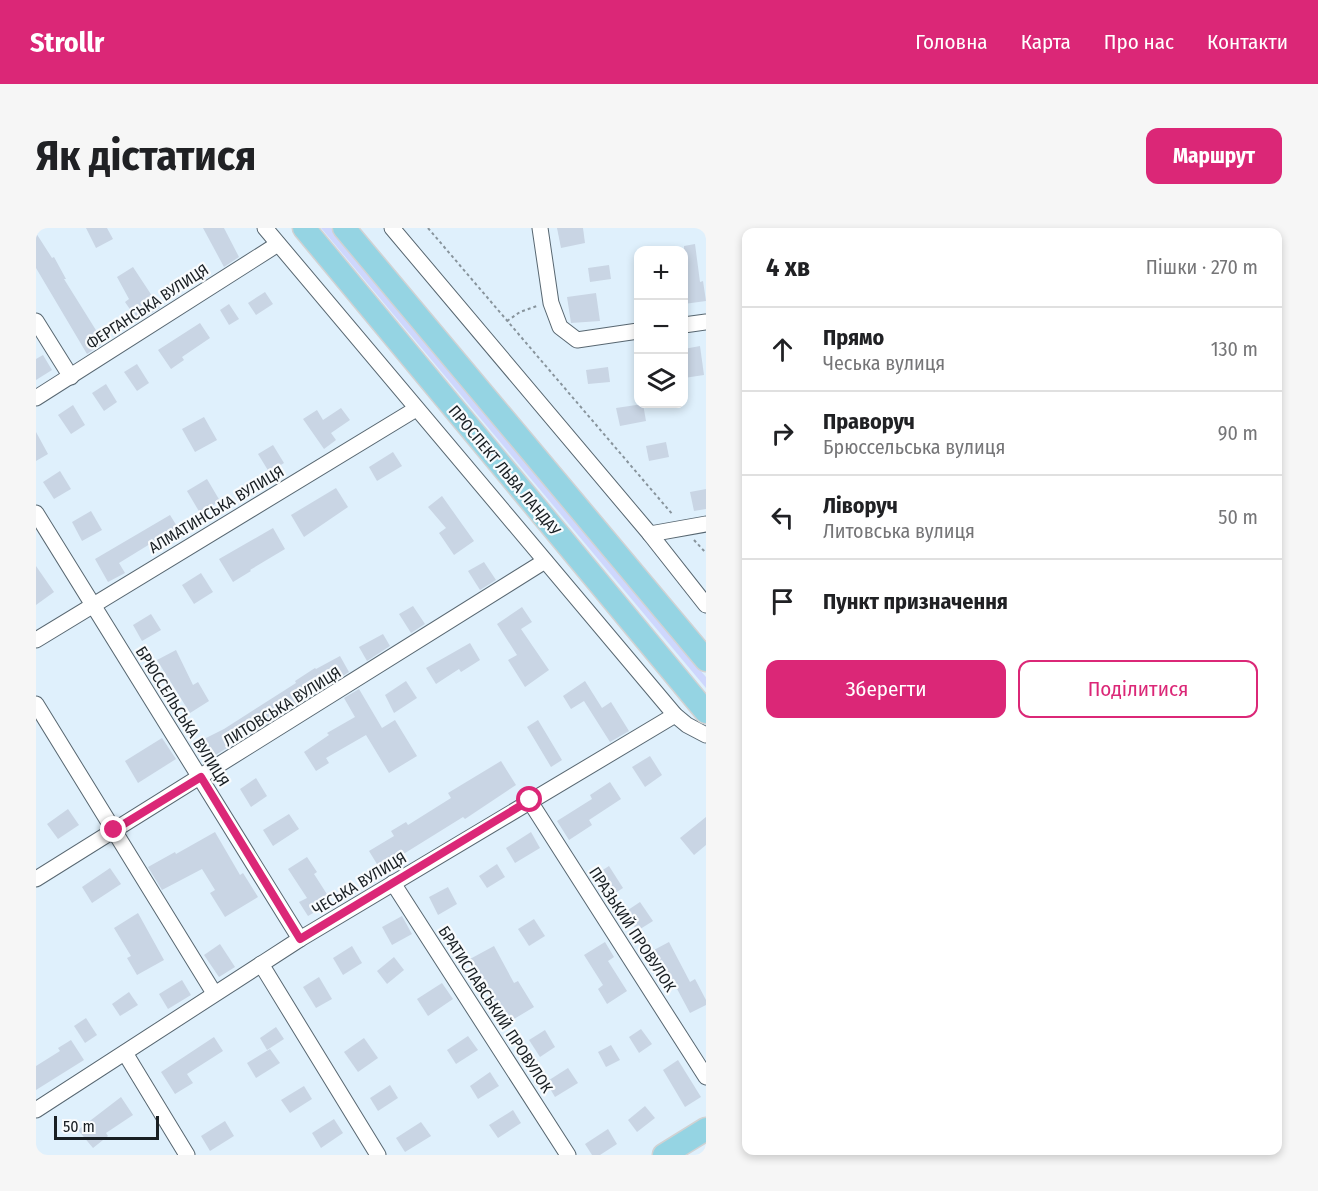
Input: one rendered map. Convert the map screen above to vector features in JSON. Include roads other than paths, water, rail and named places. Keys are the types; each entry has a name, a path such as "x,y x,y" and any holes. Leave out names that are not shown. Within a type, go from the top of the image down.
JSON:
{"main road":[{"name":"ПРОСПЕКТ ЛЬВА ЛАНДАУ","path":"304,228 706,711"},
{"name":"ПРОСПЕКТ ЛЬВА ЛАНДАУ","path":"344,228 706,660"},
{"path":"664,1155 706,1129"}],"street":[{"path":"265,228 675,715 687,725 706,735"},
{"path":"392,228 650,534 706,605"},
{"path":"540,228 551,303 560,327 577,340 634,332"},
{"name":"ФЕРГАНСЬКА ВУЛИЦЯ","path":"36,398 278,244"},
{"path":"36,321 71,376"},
{"path":"688,324 706,322"},
{"name":"АЛМАТИНСЬКА ВУЛИЦЯ","path":"36,640 416,409"},
{"name":"БРЮССЕЛЬСЬКА ВУЛИЦЯ","path":"36,513 300,939"},
{"path":"650,534 706,524"},
{"name":"ЛИТОВСЬКА ВУЛИЦЯ","path":"36,879 545,561"},
{"path":"36,704 214,993"},
{"name":"ЧЕСЬКА ВУЛИЦЯ","path":"36,1110 300,939 675,715"},
{"name":"ПРАЗЬКИЙ ПРОВУЛОК","path":"530,800 706,1077"},
{"name":"БРАТИСЛАВСЬКИЙ ПРОВУЛОК","path":"393,883 568,1155"},
{"path":"261,964 378,1155"},
{"path":"125,1053 188,1155"}]}
